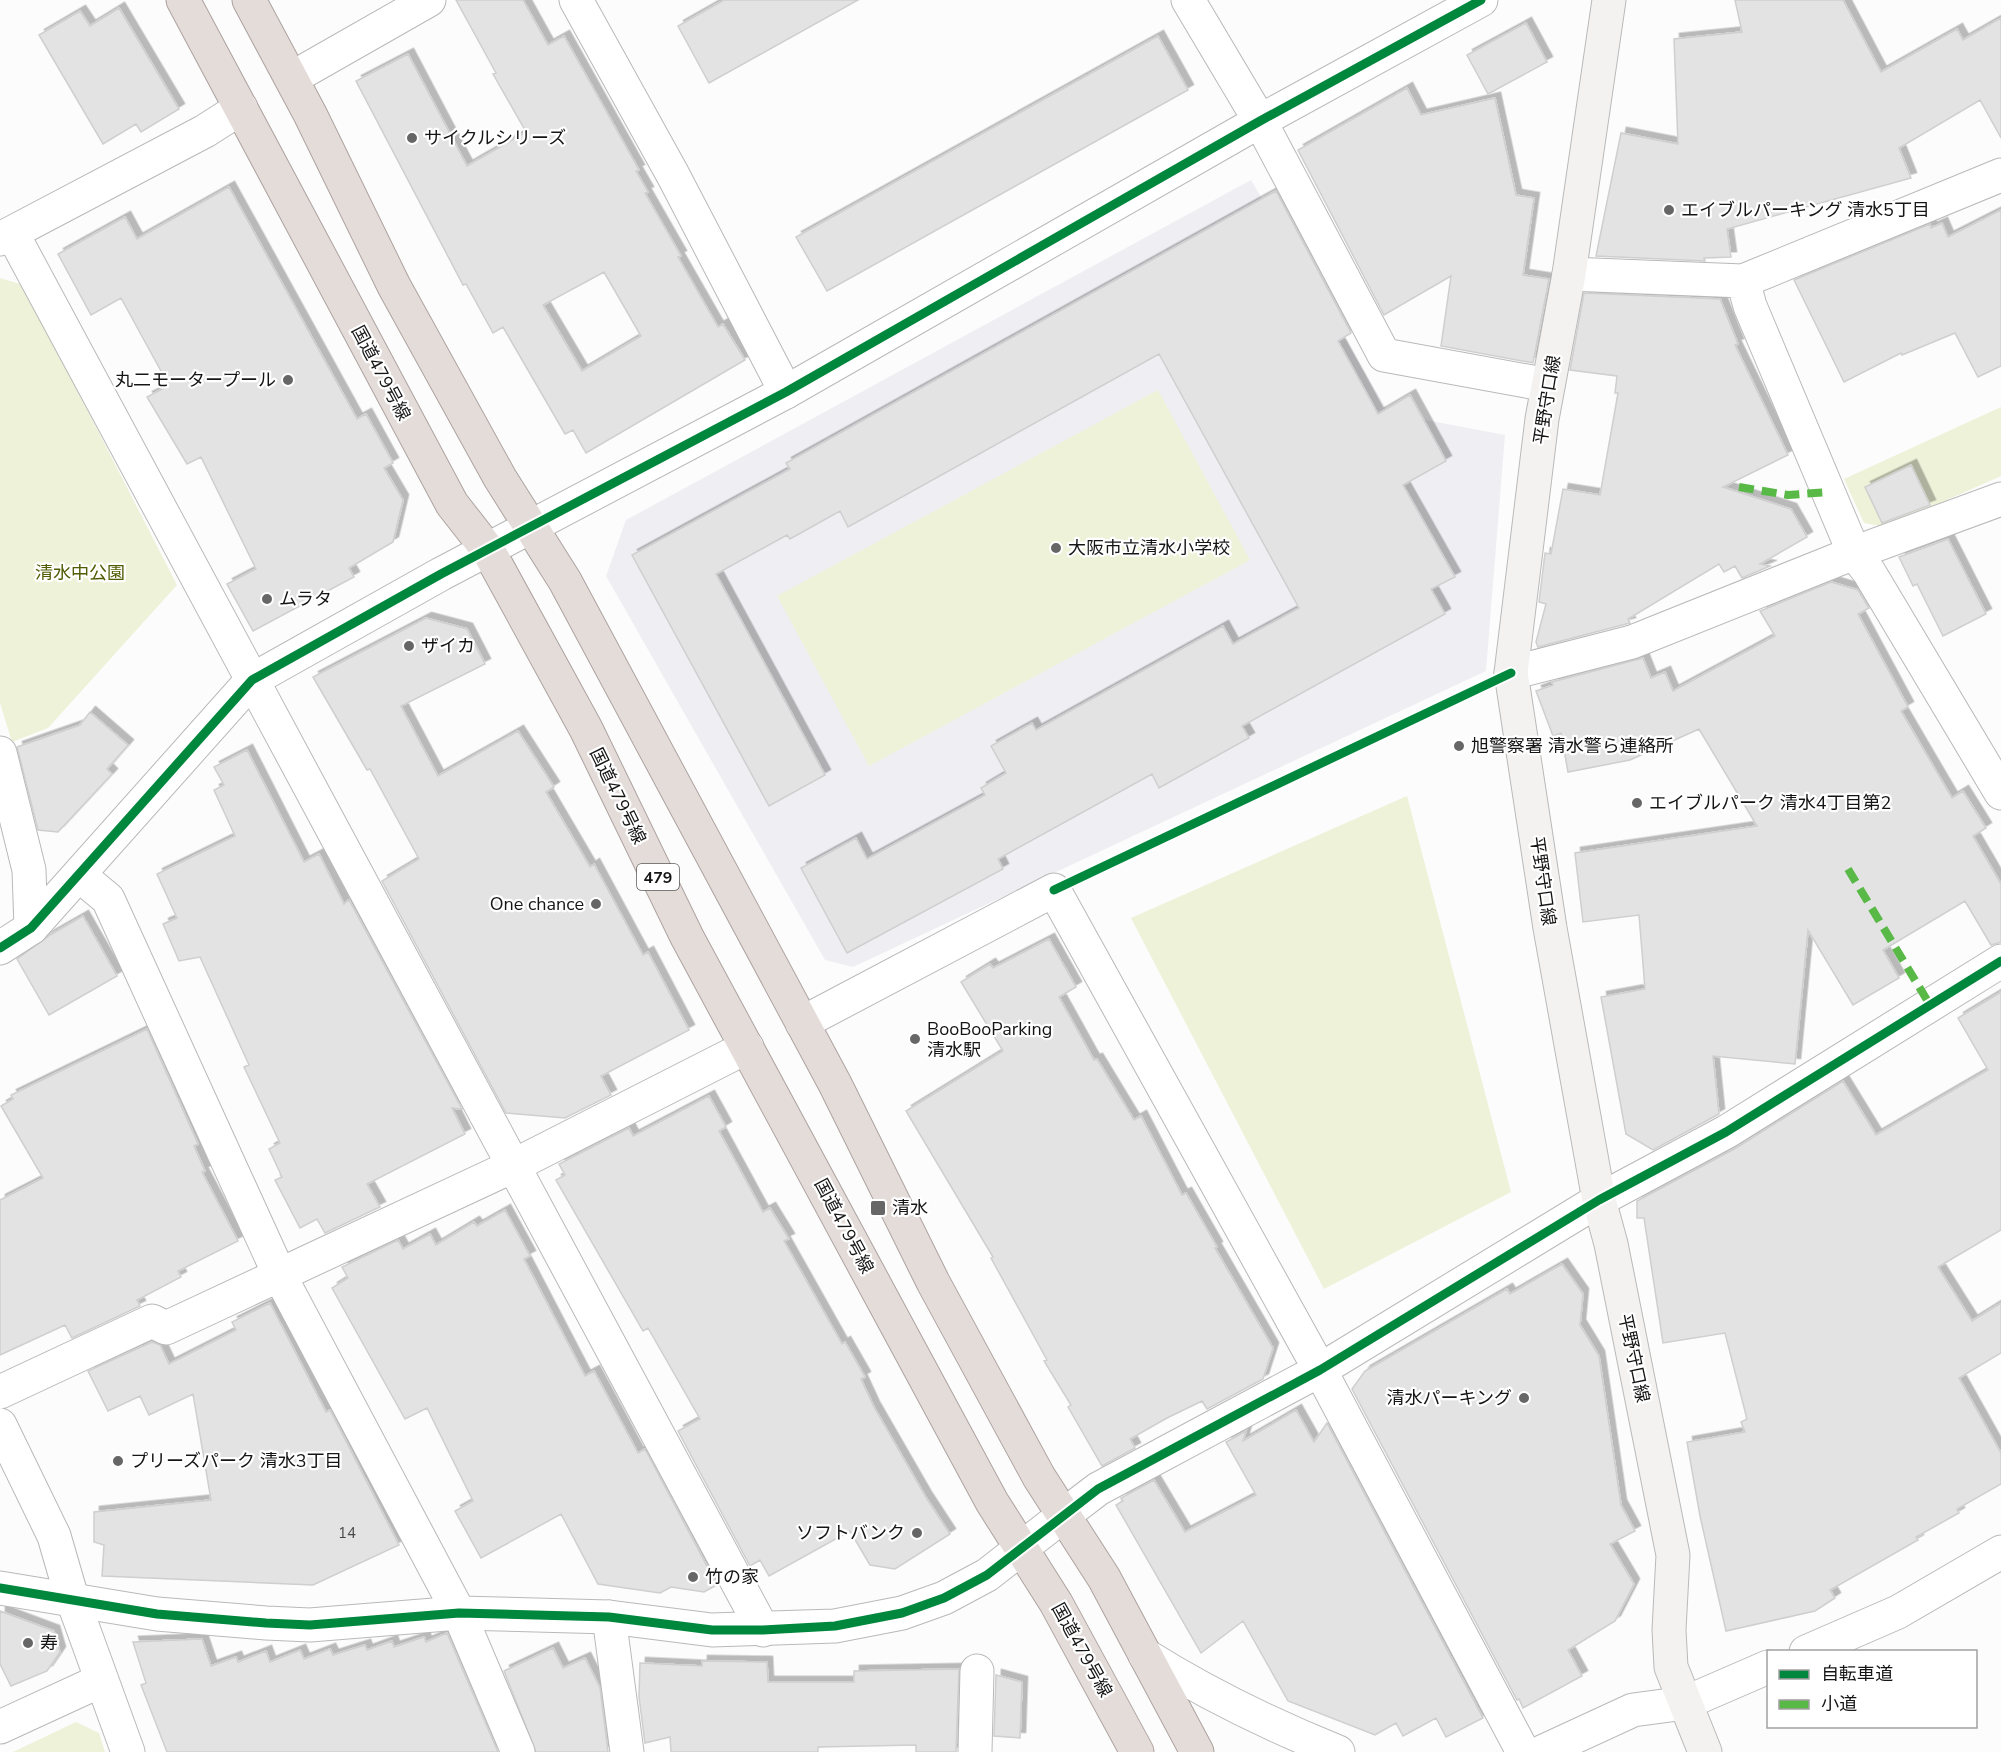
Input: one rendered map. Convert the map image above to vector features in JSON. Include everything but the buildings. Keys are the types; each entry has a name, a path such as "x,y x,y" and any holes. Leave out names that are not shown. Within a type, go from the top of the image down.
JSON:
{"highway":[{"name":"国道479号線","path":"183,0 452,504 488,550 586,729 687,937 992,1502 1056,1603 1137,1752"},
{"path":"249,0 292,78 400,296 500,478 565,581 802,1023 933,1282 1039,1477 1104,1578 1197,1752"}],"main road":[{"name":"平野守口線","path":"1609,0 1569,274 1548,385 1511,673 1550,928 1599,1200 1611,1244 1673,1555 1669,1630 1671,1668 1705,1752"}],"street":[{"path":"292,78 429,0"},
{"path":"576,0 674,175 786,392"},
{"path":"1188,0 1260,121 1384,355 1548,385"},
{"path":"0,948 31,928 252,680 488,550 786,392 1260,121 1480,0"},
{"path":"241,108 205,131 6,236 252,680 515,1165 763,1630"},
{"path":"1569,274 1743,281 2001,175"},
{"path":"1743,281 1750,306 1854,553 1869,572 2001,793"},
{"path":"1511,673 1632,642 1854,553 2001,499"},
{"path":"0,753 29,870 31,928"},
{"path":"79,875 108,899 280,1276 459,1613 518,1752"},
{"path":"802,1023 1054,890 1320,1370 1523,1752"},
{"path":"0,1588 72,1598 157,1614 310,1625 459,1613 609,1617 712,1630 763,1630 835,1626 902,1613 944,1598 987,1575 1098,1489 1320,1370 1599,1200 1726,1132 2001,961"},
{"path":"0,1392 152,1321 166,1328 280,1276 515,1165 747,1047"},
{"path":"0,1425 54,1536 72,1598 128,1752"},
{"path":"1811,1650 1898,1612 2001,1552"},
{"path":"609,1617 627,1752"},
{"path":"1145,1655 1197,1687 1272,1725 1338,1752"},
{"path":"1542,1752 1633,1710 1685,1703 1767,1667"},
{"path":"975,1752 977,1671"},
{"path":"0,1727 102,1680"}],"shaded area":[{"name":"大阪市立清水小学校","path":"1251,180 1389,413 1505,435 1486,671 853,967 825,960 606,576 626,520"}],"green space":[{"name":"清水中公園","path":"0,278 23,285 177,585 48,728 12,742 0,703"},
{"path":"1158,390 1250,560 869,766 777,596"},
{"path":"2001,407 2001,476 1886,527 1864,523 1844,479"},
{"path":"1407,796 1511,1192 1324,1289 1131,918"},
{"path":"76,1722 99,1733 105,1752 13,1752"}],"marked path":[{"path":"1739,487 1788,495 1828,492"},
{"path":"1848,869 1930,1005"}],"cycle path":[{"path":"0,948 31,928 252,680 441,574 786,392 1260,121 1481,0"},
{"path":"1054,890 1511,673"},
{"path":"0,1588 157,1614 310,1625 459,1613 609,1617 712,1630 763,1630 835,1626 902,1613 944,1598 987,1575 1098,1489 1320,1370 1599,1200 1726,1132 2001,961"}],"place":[{"name":"サイクルシリーズ","path":"412,138"},
{"name":"エイブルパーキング 清水5丁目","path":"1669,210"},
{"name":"丸二モータープール","path":"288,380"},
{"name":"大阪市立清水小学校","path":"1056,548"},
{"name":"ムラタ","path":"267,599"},
{"name":"ザイカ","path":"409,646"},
{"name":"旭警察署 清水警ら連絡所","path":"1459,746"},
{"name":"エイブルパーク 清水4丁目第2","path":"1637,803"},
{"name":"One chance","path":"596,904"},
{"name":"BooBooParking 清水駅","path":"915,1039"},
{"name":"清水","path":"878,1208"},
{"name":"清水パーキング","path":"1524,1398"},
{"name":"プリーズパーク 清水3丁目","path":"118,1461"},
{"name":"ソフトバンク","path":"917,1533"},
{"name":"竹の家","path":"693,1577"},
{"name":"寿","path":"28,1643"}]}
